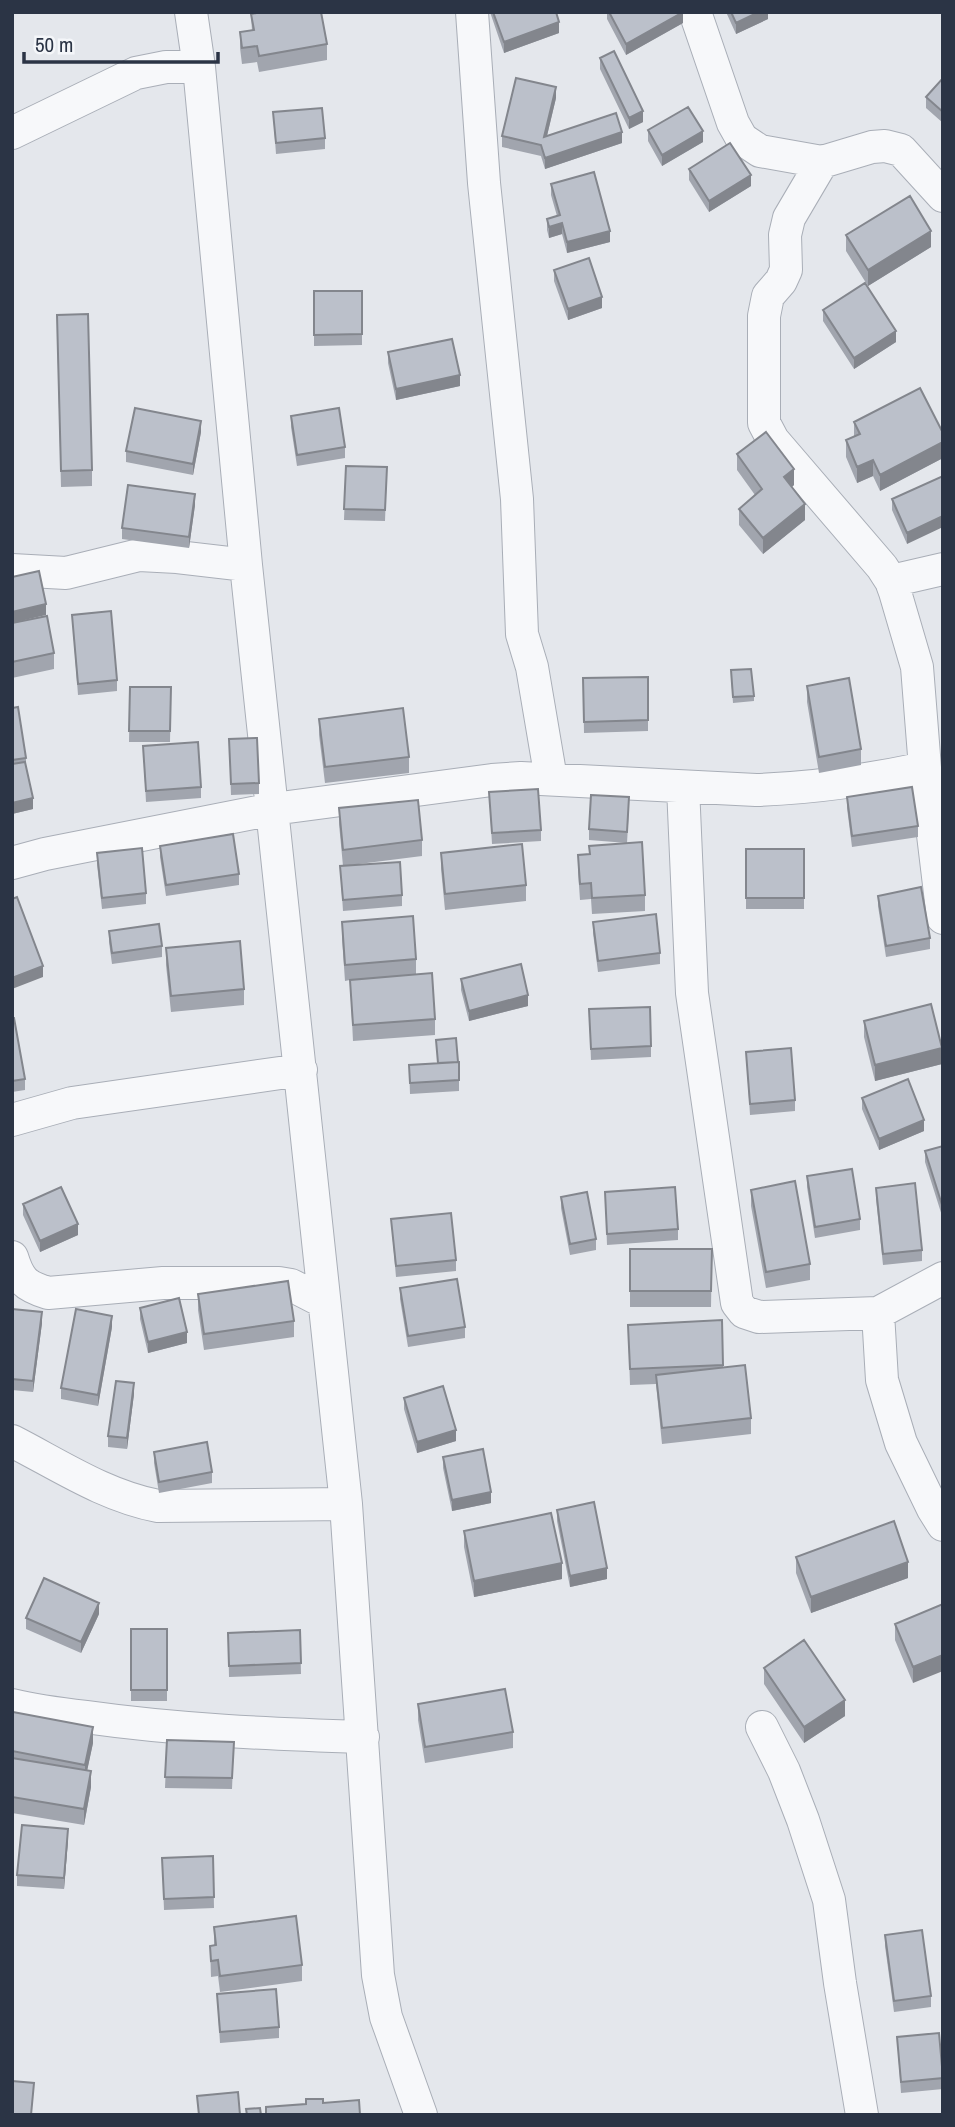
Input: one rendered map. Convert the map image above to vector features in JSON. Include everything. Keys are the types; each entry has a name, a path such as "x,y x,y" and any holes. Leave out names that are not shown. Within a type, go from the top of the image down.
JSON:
{"street":[{"path":"191,12 199,67 246,565 346,1504 378,1975 386,2017 421,2115"},
{"path":"472,12 484,183 517,499 519,606 522,634 531,667 551,779"},
{"path":"695,12 733,123 742,139 760,152 822,162 872,147 885,146 901,150 943,196"},
{"path":"12,133 136,73 166,68 199,67"},
{"path":"822,162 789,218 785,235 786,270 781,281 768,296 764,316 764,423 773,440 882,567 930,662 925,768 943,918"},
{"path":"12,569 66,572 139,555 246,565"},
{"path":"891,581 943,569"},
{"path":"12,863 45,854 273,809 492,780 521,778 683,787 793,788 863,781 925,768"},
{"path":"683,787 692,993 737,1303 744,1312 759,1317 878,1312 943,1278"},
{"path":"12,1120 72,1103 300,1070"},
{"path":"12,1257 17,1274 30,1287 48,1293 163,1283 279,1283 291,1285 324,1302"},
{"path":"878,1312 882,1380 901,1443 943,1525"},
{"path":"12,1441 111,1493 158,1507 346,1504"},
{"path":"12,1705 124,1723 241,1733 363,1737"},
{"path":"762,1727 784,1771 829,1900 862,2115"}],"building":[{"path":"321,12 327,44 259,56 257,46 242,48 240,32 254,30 251,14"},
{"path":"493,12 556,12 559,22 504,42"},
{"path":"609,12 683,12 626,44"},
{"path":"731,12 759,12 736,23"},
{"path":"614,51 643,111 629,118 600,58"},
{"path":"516,78 556,87 544,137 616,113 622,132 545,158 541,145 502,136"},
{"path":"943,78 943,112 926,97"},
{"path":"688,107 703,131 662,155 648,130"},
{"path":"322,108 325,138 276,143 273,112"},
{"path":"730,143 751,175 709,201 689,169"},
{"path":"594,172 610,231 567,242 562,223 549,227 547,219 560,215 551,184"},
{"path":"910,196 931,231 868,270 846,235"},
{"path":"589,258 602,297 568,309 554,270"},
{"path":"865,283 896,331 854,358 823,310"},
{"path":"314,291 362,291 362,334 314,335"},
{"path":"88,314 92,470 61,471 57,315"},
{"path":"452,339 460,375 396,389 388,352"},
{"path":"920,388 943,433 943,442 880,475 873,460 857,467 846,440 860,434 854,422"},
{"path":"135,408 201,421 193,464 126,451"},
{"path":"339,408 345,447 297,455 291,416"},
{"path":"766,432 794,469 784,477 805,504 763,538 739,509 762,489 737,454"},
{"path":"346,466 387,467 385,510 344,509"},
{"path":"943,476 943,516 907,533 892,499"},
{"path":"128,485 195,494 189,537 122,528"},
{"path":"39,571 46,604 12,612 12,577"},
{"path":"111,611 117,680 78,684 72,615"},
{"path":"47,616 54,653 12,662 12,623"},
{"path":"751,669 754,696 733,697 731,670"},
{"path":"648,677 648,720 584,722 583,678"},
{"path":"849,678 861,749 819,757 807,686"},
{"path":"130,687 171,687 170,731 129,731"},
{"path":"18,707 26,758 12,760 12,708"},
{"path":"403,708 409,757 325,767 319,719"},
{"path":"257,738 259,783 231,784 229,739"},
{"path":"198,742 201,787 146,791 143,746"},
{"path":"25,762 33,798 12,803 12,764"},
{"path":"912,787 918,826 852,836 847,797"},
{"path":"538,789 541,830 492,833 489,792"},
{"path":"591,795 629,797 627,832 589,829"},
{"path":"418,800 422,840 343,850 339,808"},
{"path":"233,834 239,874 166,885 160,846"},
{"path":"642,842 645,895 592,898 591,883 580,884 578,855 590,854 589,846"},
{"path":"522,844 526,885 445,894 441,853"},
{"path":"142,848 146,893 102,898 97,853"},
{"path":"746,849 804,849 804,898 746,898"},
{"path":"400,862 402,895 343,900 340,866"},
{"path":"921,887 930,938 886,946 878,896"},
{"path":"17,897 43,966 12,978 12,899"},
{"path":"656,914 660,953 598,961 593,922"},
{"path":"413,916 416,959 345,965 342,922"},
{"path":"159,924 162,946 112,953 109,931"},
{"path":"240,941 244,989 171,996 166,948"},
{"path":"521,964 528,995 469,1011 461,979"},
{"path":"432,973 435,1019 353,1025 350,980"},
{"path":"931,1004 942,1048 875,1065 864,1021"},
{"path":"650,1007 651,1046 591,1049 589,1009"},
{"path":"12,1018 25,1079 12,1081"},
{"path":"456,1038 458,1062 438,1063 436,1040"},
{"path":"791,1048 795,1100 750,1104 746,1052"},
{"path":"459,1062 459,1080 410,1083 409,1065"},
{"path":"908,1079 924,1120 879,1139 862,1098"},
{"path":"943,1146 943,1208 925,1151"},
{"path":"852,1169 860,1219 815,1227 807,1176"},
{"path":"795,1181 810,1264 766,1272 751,1190"},
{"path":"915,1183 922,1250 883,1254 876,1188"},
{"path":"61,1187 78,1224 40,1241 23,1204"},
{"path":"675,1187 678,1229 607,1234 605,1192"},
{"path":"587,1192 596,1239 570,1244 561,1197"},
{"path":"451,1213 456,1260 396,1266 391,1219"},
{"path":"630,1249 712,1249 711,1291 630,1291"},
{"path":"457,1279 465,1327 408,1336 400,1288"},
{"path":"288,1281 294,1321 204,1334 198,1294"},
{"path":"179,1298 187,1332 148,1342 140,1308"},
{"path":"12,1309 42,1312 33,1381 12,1379"},
{"path":"76,1309 112,1316 98,1395 61,1388"},
{"path":"722,1320 723,1365 630,1369 628,1325"},
{"path":"745,1365 751,1418 662,1428 656,1375"},
{"path":"116,1381 134,1383 127,1438 108,1436"},
{"path":"443,1386 456,1430 417,1442 404,1398"},
{"path":"207,1442 212,1472 159,1482 154,1452"},
{"path":"483,1449 491,1492 452,1500 443,1457"},
{"path":"594,1502 607,1568 570,1576 557,1510"},
{"path":"551,1513 562,1563 474,1581 464,1531"},
{"path":"894,1521 908,1562 811,1597 796,1557"},
{"path":"44,1578 99,1603 81,1642 26,1618"},
{"path":"943,1604 943,1655 913,1667 895,1624"},
{"path":"131,1629 167,1629 167,1690 131,1690"},
{"path":"300,1630 301,1663 229,1666 228,1633"},
{"path":"804,1640 845,1700 804,1727 764,1668"},
{"path":"505,1689 513,1732 425,1747 418,1704"},
{"path":"13,1712 93,1727 85,1765 12,1751"},
{"path":"167,1740 234,1742 232,1778 165,1777"},
{"path":"12,1758 91,1771 84,1809 12,1797"},
{"path":"22,1825 68,1829 64,1878 17,1875"},
{"path":"213,1856 214,1897 164,1899 162,1858"},
{"path":"296,1916 302,1965 220,1976 218,1960 211,1961 210,1946 216,1945 214,1927"},
{"path":"922,1930 931,1996 894,2001 885,1935"},
{"path":"276,1989 279,2027 220,2032 217,1994"},
{"path":"939,2033 943,2078 901,2082 897,2037"},
{"path":"12,2081 34,2083 31,2115 12,2115"},
{"path":"238,2092 240,2115 199,2115 197,2096"},
{"path":"306,2099 323,2099 323,2103 359,2100 360,2115 266,2115 266,2107 306,2104"},
{"path":"260,2108 261,2115 247,2115 246,2109"}]}
